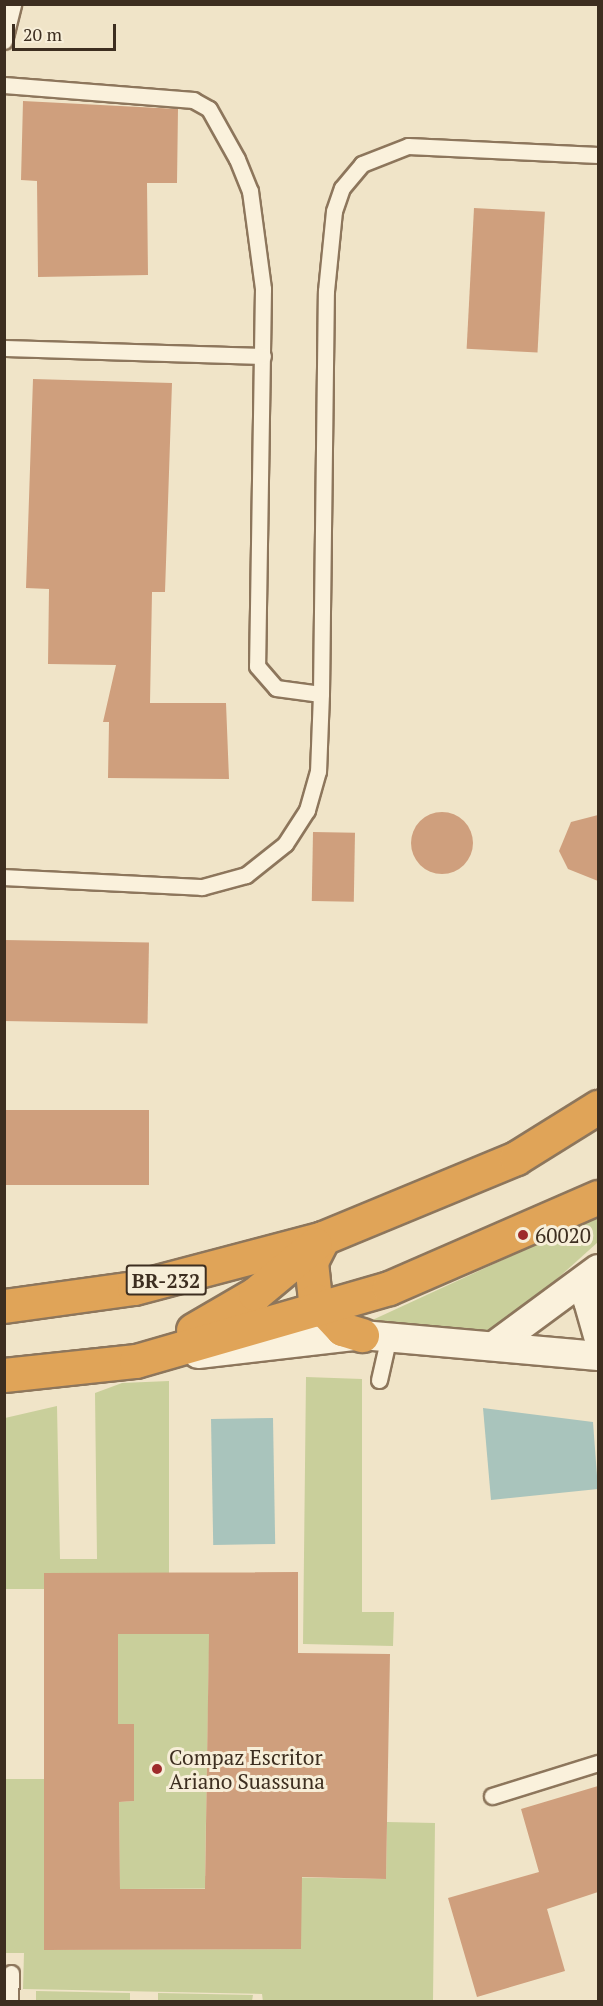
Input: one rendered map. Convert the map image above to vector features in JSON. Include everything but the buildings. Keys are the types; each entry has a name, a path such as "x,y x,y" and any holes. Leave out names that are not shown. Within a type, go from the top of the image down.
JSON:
{"highway":[{"name":"BR-232","path":"4,1306 134,1288 323,1238 516,1158 598,1107"},
{"path":"4,1375 136,1361 320,1309 389,1288 598,1197"},
{"path":"323,1238 311,1262 310,1282 320,1309 342,1329 376,1335"},
{"path":"4,1386 86,1367 147,1348 219,1317 323,1238"}],"street":[{"path":"598,1270 588,1301 598,1336"},
{"path":"495,1345 598,1270"},
{"path":"136,1361 376,1335 598,1356"}],"lane":[{"path":"4,41 13,4"},
{"path":"4,85 178,95 209,109 250,191 260,256 263,356 257,666 276,688 321,694"},
{"path":"4,877 202,887 246,875 285,844 307,810 318,771 326,291 334,211 342,188 362,164 408,146 598,155"},
{"path":"4,348 263,356"},
{"path":"376,1335 379,1380"},
{"path":"492,1796 598,1763"},
{"path":"10,2001 11,1973"}],"green space":[{"path":"598,1216 598,1242 497,1333 368,1322"},
{"path":"306,1377 362,1379 362,1612 394,1612 393,1646 303,1644"},
{"path":"169,1381 169,1573 44,1573 44,1589 5,1589 5,1418 57,1406 60,1559 97,1559 95,1393 122,1383"},
{"path":"118,1634 217,1634 209,1652 205,1876 386,1879 387,1822 435,1823 433,2001 263,2002 262,1994 23,1989 24,1953 5,1953 5,1779 44,1779 45,1950 301,1949 301,1888 120,1889 119,1802 134,1801 134,1725 118,1724"},
{"path":"36,1991 130,1993 130,2001 36,2001"},
{"path":"158,1993 253,1995 252,2001 158,2001"}],"water":[{"path":"483,1408 593,1422 598,1489 491,1500"},
{"path":"273,1418 275,1544 213,1545 211,1419"}],"place":[{"name":"60020","path":"523,1235"},
{"name":"Compaz Escritor Ariano Suassuna","path":"157,1769"}]}
